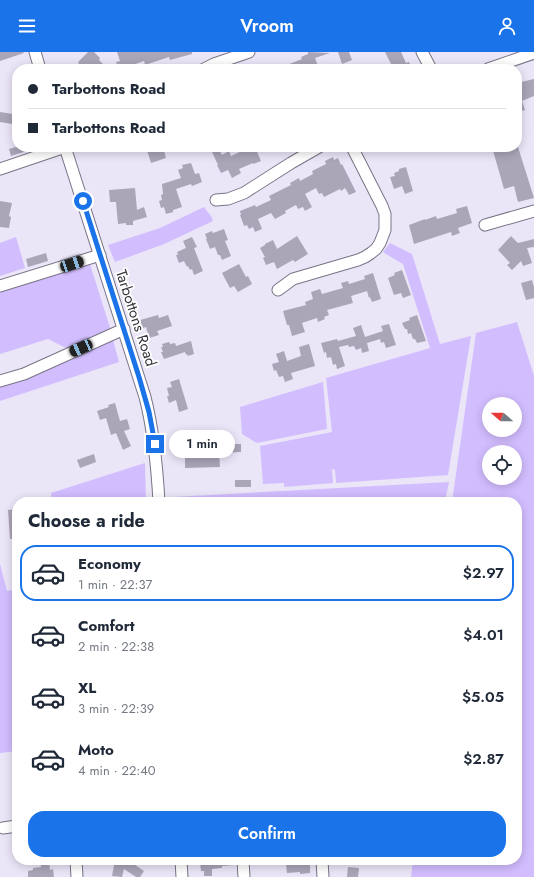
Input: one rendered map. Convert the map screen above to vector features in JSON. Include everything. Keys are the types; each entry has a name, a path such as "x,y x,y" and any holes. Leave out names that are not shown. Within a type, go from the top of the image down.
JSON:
{"street":[{"path":"35,52 39,64"},
{"path":"214,64 249,52"},
{"path":"422,52 428,64"},
{"path":"502,64 534,53"},
{"path":"0,169 50,152"},
{"name":"Tarbottons Road","path":"67,152 124,329 149,412 155,444 159,497"},
{"path":"216,200 228,199 244,193 310,152"},
{"path":"278,290 301,276 365,257 376,249 380,243 385,230 385,214 355,152"},
{"path":"484,225 534,210"},
{"path":"0,286 100,255"},
{"path":"0,381 24,374 124,329"},
{"path":"3,828 12,827"},
{"path":"76,865 77,877"},
{"path":"181,865 182,877"},
{"path":"243,865 244,877"},
{"path":"322,865 323,877"}],"shaded area":[{"path":"204,207 213,221 164,244 115,262 108,245 160,228"},
{"path":"16,237 25,268 0,276 0,243"},
{"path":"390,243 412,254 440,344 471,336 448,475 336,483 335,470 332,469 333,483 284,487 284,483 263,484 260,446 332,432 326,378 430,348 403,264 383,252"},
{"path":"90,264 111,331 70,350 48,339 0,354 0,292"},
{"path":"517,322 534,376 534,877 411,877 412,865 522,865 522,497 453,497 476,333"},
{"path":"113,340 119,362 0,401 0,380"},
{"path":"323,382 327,429 257,443 242,434 240,407"},
{"path":"145,463 146,497 51,497 51,493"},
{"path":"449,482 446,497 172,497"},
{"path":"0,564 7,591 12,590 12,752 0,753"}],"building":[{"path":"0,52 23,52 24,53 0,61"},
{"path":"88,52 94,52 103,64 78,64 78,62"},
{"path":"117,52 192,52 192,54 170,60 169,57 148,64 145,64 144,61 135,64 117,64 116,62 120,61"},
{"path":"308,52 330,53 315,58 317,64 290,64 302,59 301,57 308,54"},
{"path":"338,52 349,52 352,60 342,64"},
{"path":"385,52 401,52 406,63 409,62 410,64 391,64"},
{"path":"534,79 534,96 522,101 522,82"},
{"path":"522,101 525,110 522,111"},
{"path":"0,112 12,114 12,124 0,122"},
{"path":"12,148 12,152 24,152 11,156 9,149"},
{"path":"148,152 164,152 166,158 151,163"},
{"path":"212,152 220,152 222,155 229,152 231,156 240,152 257,152 261,161 239,169 241,173 232,178 228,170 221,173"},
{"path":"493,152 520,152 534,198 518,202 514,186 504,189"},
{"path":"333,157 334,160 338,158 341,165 342,164 356,192 349,195 345,188 324,197 322,193 319,194 316,188 305,194 312,207 305,211 303,207 298,209 296,205 275,219 271,213 258,219 262,229 255,232 253,227 249,229 247,225 244,226 240,211 255,205 256,207 271,200 269,196 291,185 290,183 299,178 300,181 313,174 312,171 326,164 325,161"},
{"path":"191,163 195,174 199,173 202,182 192,186 191,184 176,189 182,207 166,214 164,207 161,208 159,201 162,200 162,184 181,178 178,170 183,168 182,165"},
{"path":"406,167 413,191 405,194 402,186 394,189 390,177 395,176 394,173 399,171 399,169"},
{"path":"135,188 137,210 144,207 147,217 133,221 133,225 126,225 126,223 118,224 116,202 110,202 109,190"},
{"path":"0,201 12,203 9,216 11,217 9,228 0,227"},
{"path":"467,206 472,223 458,228 460,233 452,236 451,232 414,244 409,225 436,216 437,219 457,213 456,209"},
{"path":"224,229 228,240 225,241 231,256 222,260 215,247 210,249 205,234"},
{"path":"297,236 308,254 295,262 293,260 277,269 274,262 266,265 263,258 265,257 260,248 273,240 277,249"},
{"path":"511,236 518,243 534,239 534,247 527,248 532,263 523,266 521,261 512,270 507,265 510,263 498,250"},
{"path":"192,237 197,247 194,248 203,271 194,275 192,269 190,270 188,266 187,267 184,261 179,263 176,255 178,255 177,252 186,248 183,241"},
{"path":"46,253 48,261 28,267 26,259"},
{"path":"239,264 246,277 248,276 252,284 238,292 234,286 230,288 222,273"},
{"path":"402,270 411,295 403,298 401,293 394,295 388,278 395,275 394,273"},
{"path":"373,273 381,299 372,302 367,291 351,296 353,303 327,310 329,315 324,317 325,319 318,322 317,318 302,323 305,332 292,336 283,311 306,305 305,302 313,299 311,292 320,289 322,294 343,288 341,283 348,281 349,284 365,279 364,276"},
{"path":"532,280 534,287 534,298 526,300 521,283"},
{"path":"158,315 159,318 168,315 172,326 157,331 159,335 149,338 146,327 143,328 140,320"},
{"path":"417,315 426,341 417,343 415,339 413,339 411,333 408,334 407,329 405,329 402,323"},
{"path":"389,324 396,345 386,348 384,342 381,343 380,339 367,343 369,351 362,353 361,348 356,350 354,346 349,347 348,345 339,347 345,366 337,369 336,364 333,365 331,357 327,358 326,352 324,353 321,343 337,339 338,341 356,336 353,328 361,325 365,337 383,331 381,326"},
{"path":"191,341 194,354 188,356 185,352 164,359 161,352 163,352 161,347 163,347 162,344 169,342 170,344 175,343 176,346"},
{"path":"309,344 315,366 291,373 293,379 285,382 283,376 279,377 276,370 274,371 272,364 279,362 276,354 284,351 287,361 301,356 299,347"},
{"path":"179,379 188,409 179,412 176,400 169,403 167,388 172,387 170,382"},
{"path":"115,403 120,421 127,419 130,429 124,431 131,446 123,450 116,433 111,435 106,418 100,420 97,411 109,407 108,405"},
{"path":"231,437 232,444 241,444 241,452 219,453 220,467 185,468 185,458 203,457 202,438"},
{"path":"94,454 96,462 80,468 77,460"},
{"path":"235,480 251,480 251,487 235,487"},
{"path":"8,510 12,510 12,539 10,539"},
{"path":"41,865 50,865 50,870 53,869 54,877 28,877 28,871 33,870 33,868 41,867"},
{"path":"114,865 135,865 144,871 140,877 136,877 124,869 122,877 112,876"},
{"path":"200,865 235,865 222,866 222,868 212,869 212,876 204,876 204,871 201,871"},
{"path":"286,865 310,865 310,873 287,873"},
{"path":"348,867 359,868 358,877 347,877"}],"route":[{"path":"83,201 145,397 155,444"}]}
